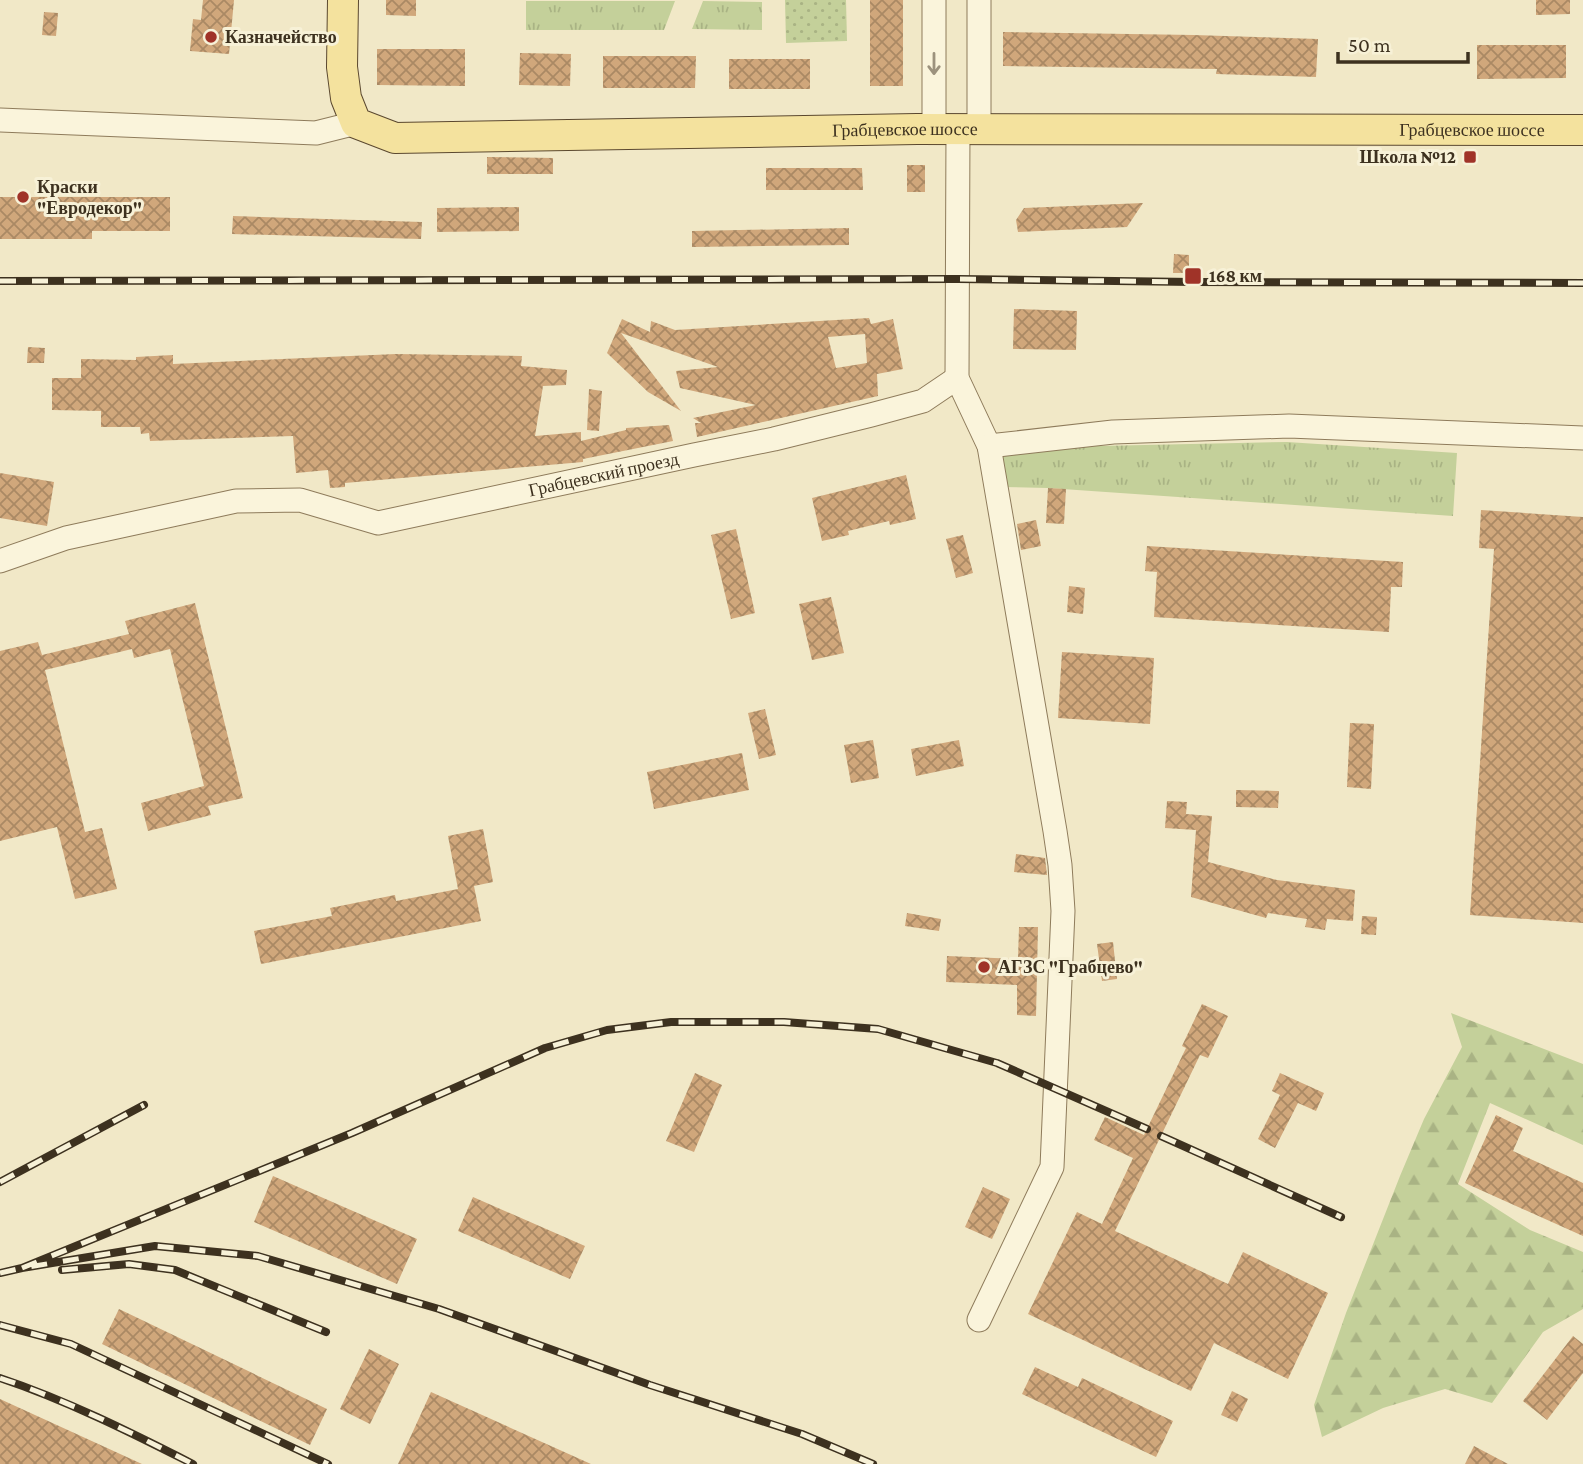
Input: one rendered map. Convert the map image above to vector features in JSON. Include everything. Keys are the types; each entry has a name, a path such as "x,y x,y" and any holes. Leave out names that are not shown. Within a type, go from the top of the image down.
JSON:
{"main road":[{"path":"343,0 342,67 346,98 356,123"},
{"name":"Грабцевское шоссе","path":"356,123 395,138 957,129 1583,130"}],"street":[{"path":"934,0 957,129"},
{"path":"979,0 957,129 957,378 989,446 1057,842 1063,911 1052,1167 979,1320"},
{"path":"0,120 316,133 356,123"},
{"name":"Грабцевский проезд","path":"0,561 66,538 236,501 300,500 378,523 774,439 859,418 923,401 957,378"},
{"path":"989,446 1113,432 1289,426 1583,438"}],"green space":[{"path":"785,0 846,0 847,41 786,43"},
{"path":"526,1 675,1 664,30 526,30"},
{"path":"703,1 762,2 762,30 692,29"},
{"path":"1287,442 1457,453 1453,516 1001,487 1001,453 1052,447"},
{"path":"1451,1013 1583,1064 1583,1145 1490,1103 1458,1184 1530,1230 1583,1252 1583,1309 1543,1332 1492,1403 1445,1389 1383,1408 1322,1437 1314,1405 1346,1313 1424,1119 1462,1047"}],"building":[{"name":"Казначейство","path":"203,0 234,0 229,54 190,51 193,19 201,20"},
{"path":"386,0 416,0 416,16 386,15"},
{"path":"870,0 903,0 903,86 870,86"},
{"path":"1536,0 1570,0 1570,14 1536,15"},
{"path":"44,12 58,13 56,36 42,35"},
{"path":"1003,32 1318,39 1316,77 1216,74 1217,69 1003,66"},
{"path":"1477,45 1566,45 1566,78 1477,79"},
{"path":"377,49 465,49 465,86 377,85"},
{"path":"520,53 571,54 570,86 519,85"},
{"path":"603,56 696,56 695,88 603,88"},
{"path":"729,59 810,59 810,89 729,89"},
{"path":"487,157 553,158 553,174 487,174"},
{"path":"907,165 925,165 925,192 907,192"},
{"path":"766,168 862,168 863,190 766,190"},
{"path":"0,197 170,197 170,231 92,231 92,239 0,239"},
{"path":"1143,203 1127,227 1018,232 1016,220 1024,208"},
{"path":"519,207 519,231 437,232 437,208"},
{"path":"233,216 422,222 421,239 232,234"},
{"path":"849,228 849,245 692,247 692,231"},
{"path":"1174,254 1189,255 1189,273 1173,273"},
{"path":"1014,309 1077,311 1076,350 1013,349"},
{"path":"869,318 871,324 893,319 903,369 877,374 878,396 697,437 695,423 701,423 693,418 756,405 680,388 676,371 718,367 621,333 681,411 648,392 607,353 622,319 650,332 651,321 675,330","holes":["865,334 867,363 836,368 828,337"]},
{"path":"28,347 45,348 44,363 27,363"},
{"path":"396,354 522,356 521,366 567,370 566,385 543,386 535,436 581,432 581,441 626,428 669,425 673,441 583,459 583,462 345,483 345,487 330,488 328,470 296,473 293,436 150,441 149,433 141,434 140,427 101,427 101,411 52,410 52,378 81,378 81,359 136,360 136,357 173,355 173,364"},
{"path":"589,389 602,391 599,431 587,430"},
{"path":"0,473 54,482 47,526 0,518"},
{"path":"906,475 916,519 890,525 889,521 848,531 849,535 822,541 812,498"},
{"path":"1048,488 1066,489 1064,524 1046,523"},
{"path":"1481,510 1583,517 1583,923 1470,915 1494,549 1479,548"},
{"path":"1036,520 1041,546 1021,550 1017,524"},
{"path":"736,529 755,613 731,619 711,535"},
{"path":"963,535 973,573 956,578 946,539"},
{"path":"1147,546 1403,562 1402,587 1391,587 1389,632 1154,617 1157,572 1145,571"},
{"path":"1069,586 1085,588 1083,614 1067,612"},
{"path":"831,597 844,653 812,660 799,604"},
{"path":"195,603 243,798 208,806 211,815 148,831 141,803 204,786 170,649 134,658 132,649 45,670 85,832 102,828 117,889 75,899 57,827 0,841 0,651 38,642 42,655 129,634 125,621"},
{"path":"1062,652 1154,658 1150,724 1058,718"},
{"path":"765,709 776,755 759,759 748,713"},
{"path":"1350,723 1374,724 1371,789 1347,787"},
{"path":"873,740 879,778 851,783 844,745"},
{"path":"959,740 964,766 916,776 911,749"},
{"path":"742,753 749,790 654,809 647,772"},
{"path":"1236,790 1279,791 1278,808 1236,807"},
{"path":"1167,801 1187,802 1186,814 1212,816 1208,862 1277,880 1355,890 1353,921 1327,919 1325,930 1305,927 1307,919 1268,913 1266,918 1191,897 1196,830 1165,828"},
{"path":"483,829 493,882 474,886 481,921 261,964 254,931 332,916 330,908 395,895 396,901 458,889 448,836"},
{"path":"1016,854 1045,858 1047,875 1014,872"},
{"path":"907,913 941,919 939,931 905,926"},
{"path":"1362,916 1377,917 1376,935 1361,934"},
{"path":"1019,927 1038,927 1036,1016 1017,1015 1017,985 946,982 947,956 1018,959"},
{"path":"1113,942 1117,979 1102,981 1097,944"},
{"path":"1202,1004 1228,1016 1208,1058 1200,1055 1115,1231 1228,1284 1243,1252 1328,1293 1288,1379 1214,1343 1191,1391 1028,1314 1077,1212 1102,1224 1133,1158 1094,1140 1105,1117 1144,1135 1186,1048 1182,1046"},
{"path":"695,1073 722,1085 694,1152 666,1141"},
{"path":"1280,1073 1324,1093 1316,1111 1298,1103 1275,1148 1258,1139 1280,1095 1272,1091"},
{"path":"1496,1115 1523,1128 1513,1151 1583,1183 1583,1236 1465,1183"},
{"path":"273,1176 417,1239 397,1284 254,1222"},
{"path":"983,1187 1010,1199 992,1239 965,1227"},
{"path":"473,1197 585,1246 570,1279 458,1231"},
{"path":"119,1309 327,1409 310,1445 102,1344"},
{"path":"1573,1336 1583,1344 1583,1373 1547,1420 1523,1401"},
{"path":"369,1349 399,1364 370,1424 340,1409"},
{"path":"1035,1367 1078,1387 1082,1378 1173,1421 1156,1457 1022,1394"},
{"path":"1232,1391 1248,1399 1237,1422 1221,1415"},
{"path":"431,1392 591,1464 398,1464"},
{"path":"0,1399 142,1464 0,1464"},
{"path":"1474,1446 1508,1464 1465,1464"}],"railway":[{"path":"0,281 958,279 1583,283"},
{"path":"22,1268 352,1133 545,1048 607,1030 671,1022 784,1022 878,1029 997,1063 1147,1129"},
{"path":"0,1182 144,1105"},
{"path":"1161,1136 1341,1217"},
{"path":"0,1273 155,1246 258,1256 439,1309 650,1385 802,1434 873,1464"},
{"path":"62,1270 129,1264 175,1270 326,1332"},
{"path":"0,1325 71,1344 328,1464"},
{"path":"0,1378 73,1406 193,1464"}],"place":[{"name":"Казначейство","path":"211,37"},
{"name":"Школа №12","path":"1470,157"},
{"name":"Краски \"Евродекор\"","path":"23,197"},
{"name":"168 км","path":"1193,276"},
{"name":"АГЗС \"Грабцево\"","path":"984,967"}]}
